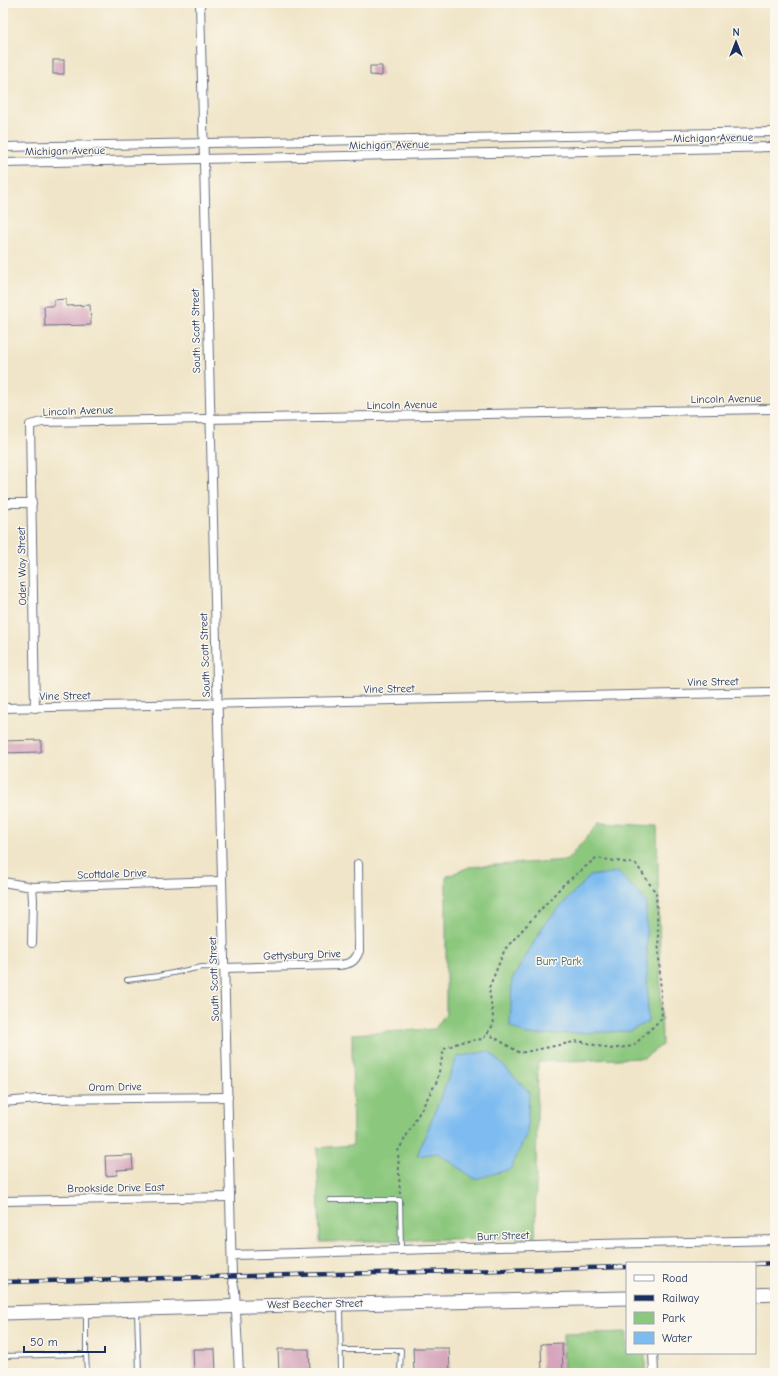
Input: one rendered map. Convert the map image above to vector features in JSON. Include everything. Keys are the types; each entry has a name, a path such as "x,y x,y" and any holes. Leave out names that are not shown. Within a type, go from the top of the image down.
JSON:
{"main road":[{"path":"756,1295 775,1294"},
{"name":"West Beecher Street","path":"3,1313 235,1306 626,1298"}],"street":[{"name":"South Scott Street","path":"200,3 209,419 230,1197 239,1373"},
{"name":"Michigan Avenue","path":"3,147 775,132"},
{"name":"Michigan Avenue","path":"3,163 775,147"},
{"name":"Lincoln Avenue","path":"30,425 42,422 775,409"},
{"name":"Oden Way Street","path":"30,425 35,708"},
{"path":"3,503 32,502"},
{"name":"Vine Street","path":"3,708 775,692"},
{"name":"Gettysburg Drive","path":"224,968 339,965 349,964 355,960 359,951 358,864"},
{"name":"Scottdale Drive","path":"3,882 32,887 222,881"},
{"path":"32,887 32,942"},
{"name":"Oram Drive","path":"3,1102 38,1099 228,1097"},
{"name":"Brookside Drive East","path":"3,1201 230,1197"},
{"name":"Burr Street","path":"232,1255 775,1240"},
{"path":"653,1354 654,1373"}],"lane":[{"path":"127,980 158,976 202,967 224,968"},
{"path":"330,1200 400,1200 401,1251"},
{"path":"339,1304 341,1373"},
{"path":"137,1309 139,1373"},
{"path":"86,1311 87,1373"},
{"path":"341,1350 401,1350 400,1373"},
{"path":"3,1356 86,1354"},
{"path":"3,1364 10,1373"}],"path":[{"path":"400,1200 398,1150 437,1081 444,1049 460,1042 483,1039 487,1033 494,1024 489,988 505,949 562,886 596,858 636,864 656,893 662,1018 633,1046 610,1049 579,1041 520,1052 487,1033"}],"green space":[{"name":"Burr Park","path":"599,823 657,826 662,1045 644,1058 538,1062 535,1237 320,1242 317,1148 353,1145 352,1034 435,1029 446,1013 446,877 469,867 567,860"},
{"path":"626,1332 626,1354 645,1354 645,1373 564,1373 563,1334"}],"water":[{"path":"618,872 646,901 648,1022 630,1031 527,1035 510,1026 512,980 545,923 590,876"},
{"path":"489,1051 529,1092 527,1133 511,1169 475,1179 438,1153 417,1156 457,1057"}],"building":[{"path":"53,60 64,60 64,74 53,74"},
{"path":"370,66 382,66 382,76 370,75"},
{"path":"66,299 66,306 90,305 91,325 45,326 44,306 54,306 54,300"},
{"path":"41,740 41,752 3,753 3,741"},
{"path":"132,1155 133,1169 117,1170 117,1175 106,1176 105,1156"},
{"path":"562,1343 563,1373 542,1373 541,1344"},
{"path":"413,1348 449,1348 450,1373 414,1373"},
{"path":"193,1349 215,1349 216,1373 194,1373"},
{"path":"278,1349 309,1349 310,1373 279,1373"}],"railway":[{"path":"756,1264 775,1263"},
{"path":"3,1282 626,1267"}]}
